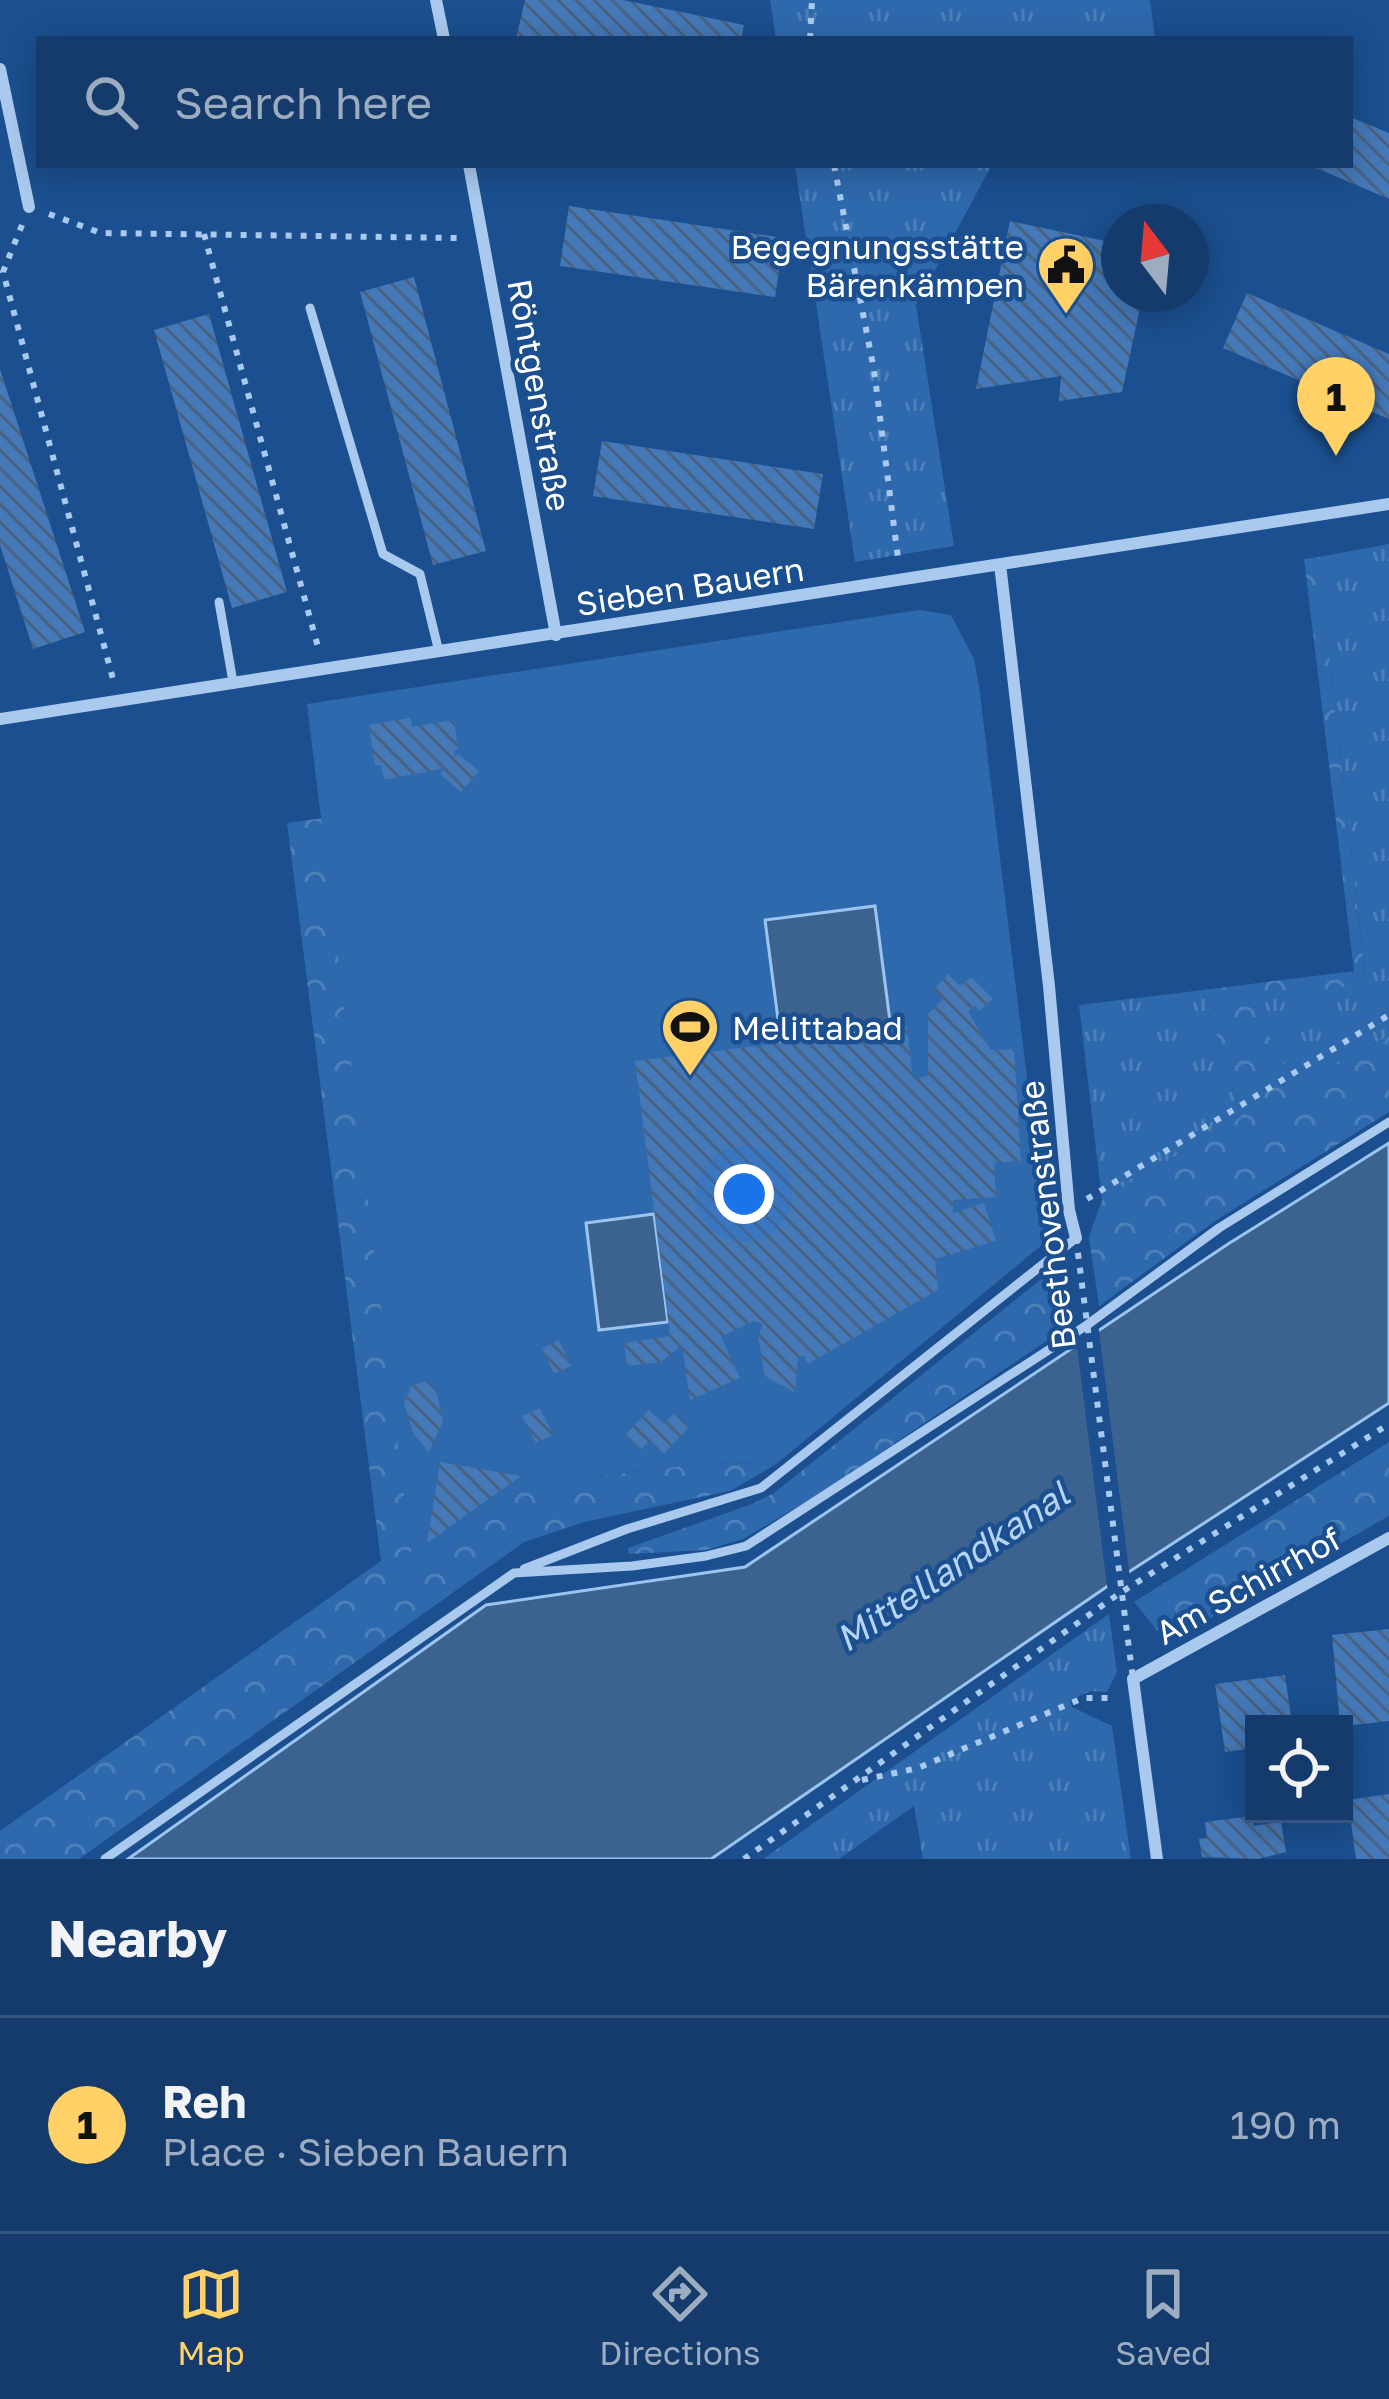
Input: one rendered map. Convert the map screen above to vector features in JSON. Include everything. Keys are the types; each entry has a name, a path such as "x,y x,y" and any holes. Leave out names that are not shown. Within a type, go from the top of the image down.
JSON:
{"street":[{"path":"436,0 443,36"},
{"path":"0,68 29,207"},
{"name":"Röntgenstraße","path":"471,168 556,635"},
{"name":"Sieben Bauern","path":"0,718 1389,504"},
{"name":"Beethovenstraße","path":"1000,564 1049,986 1069,1210 1076,1238"},
{"name":"Am Schirrhof","path":"1133,1679 1389,1538"},
{"path":"1133,1679 1157,1859"}],"lane":[{"path":"310,308 383,554 419,574 439,652"},
{"path":"219,602 232,682"},
{"path":"514,1573 632,1566 746,1546 1087,1324 1219,1228 1389,1122"},
{"path":"105,1859 514,1573 627,1529 761,1488 1076,1238"}],"path":[{"path":"810,36 812,0"},
{"path":"835,168 874,370 900,579"},
{"path":"118,700 3,272 29,207 100,233 484,238"},
{"path":"204,235 324,669"},
{"path":"1069,1210 1389,1015"},
{"name":"Beethovenstraße","path":"1076,1238 1133,1679"},
{"path":"744,1859 1120,1593 1389,1424"},
{"path":"854,1782 918,1768 1083,1698 1137,1700"}],"green space":[{"path":"770,0 1150,0 1155,36 776,36"},
{"path":"795,168 990,168 916,305 954,546 855,562"},
{"path":"1389,544 1389,1036 1297,1088 1247,999 1366,983 1318,557"},
{"path":"1318,557 1366,984 1248,1000 1297,1087 1389,1036 1389,1112 1215,1221 1099,1306 1089,1237 1102,1200 1241,1117 1203,990 1354,971 1304,559"},
{"name":"Melittabad","path":"919,610 951,615 974,659 1047,1241 775,1465 715,1462 524,1485 412,1558 307,704"},
{"path":"323,818 412,1557 524,1485 715,1462 775,1465 730,1491 584,1522 524,1542 79,1859 0,1859 0,1831 381,1561 287,823"},
{"path":"1203,990 1241,1117 1102,1200 1079,1005"},
{"path":"1044,1277 1072,1312 1073,1323 821,1493 743,1539 706,1550 629,1554 628,1548 774,1493"},
{"path":"1389,1442 1389,1516 1177,1637 1162,1636 1134,1602"},
{"path":"1109,1614 1117,1672 1107,1692 1091,1691 1070,1700 1072,1707 1112,1726 1131,1859 923,1859 914,1806 839,1859 763,1859"}],"water":[{"path":"875,906 891,1029 781,1042 765,920"},
{"name":"Mittellandkanal","path":"1389,1143 1389,1403 1118,1579 711,1859 128,1859 486,1605 745,1567 1228,1244"},
{"path":"654,1214 668,1322 599,1330 586,1223"}],"pier":[{"path":"1098,1323 1130,1578 1108,1593 1076,1337"}],"building":[{"path":"525,0 623,0 744,25 742,36 517,36"},
{"path":"1353,118 1389,133 1389,199 1316,168 1353,168"},
{"path":"569,206 784,238 775,297 560,266"},
{"path":"1010,221 1101,240 1101,312 1139,312 1122,392 1059,401 1061,376 976,389"},
{"path":"414,277 486,551 433,565 360,292"},
{"path":"1247,293 1389,354 1389,419 1223,348"},
{"path":"209,314 287,592 232,608 154,330"},
{"path":"0,369 85,632 33,649 0,545"},
{"path":"602,441 823,474 814,529 593,496"},
{"path":"410,718 412,727 454,720 455,757 458,754 479,771 461,792 440,774 446,768 384,780 381,765 375,765 369,725"},
{"path":"948,974 960,986 971,977 993,999 979,1011 975,1006 968,1012 991,1050 1014,1049 1021,1161 994,1163 996,1197 953,1200 953,1213 984,1203 996,1241 935,1259 938,1290 806,1365 805,1356 798,1357 795,1392 765,1377 758,1336 763,1324 754,1321 721,1337 740,1378 690,1400 682,1345 661,1362 627,1366 624,1343 670,1336 635,1061 907,1027 913,1079 928,1076 928,1014 943,1000 934,989"},
{"path":"559,1340 571,1366 554,1374 542,1348"},
{"path":"427,1381 436,1391 443,1421 429,1452 413,1433 404,1403 412,1385"},
{"path":"540,1408 553,1435 536,1443 522,1416"},
{"path":"649,1410 664,1424 674,1413 689,1427 664,1454 649,1441 641,1450 625,1435"},
{"path":"440,1462 521,1476 427,1543"},
{"path":"1389,1629 1389,1721 1353,1725 1353,1715 1339,1715 1332,1635"},
{"path":"1285,1675 1291,1715 1245,1715 1245,1749 1225,1752 1215,1684"},
{"path":"1389,1794 1389,1859 1356,1859 1353,1799"},
{"path":"1245,1817 1245,1823 1253,1826 1281,1823 1286,1852 1258,1859 1202,1857 1199,1839 1207,1838 1205,1822"}],"place":[{"name":"Begegnungsstätte Bärenkämpen","path":"1066,316"},
{"name":"Reh","path":"1336,456"},
{"name":"Melittabad","path":"690,1078"}]}
